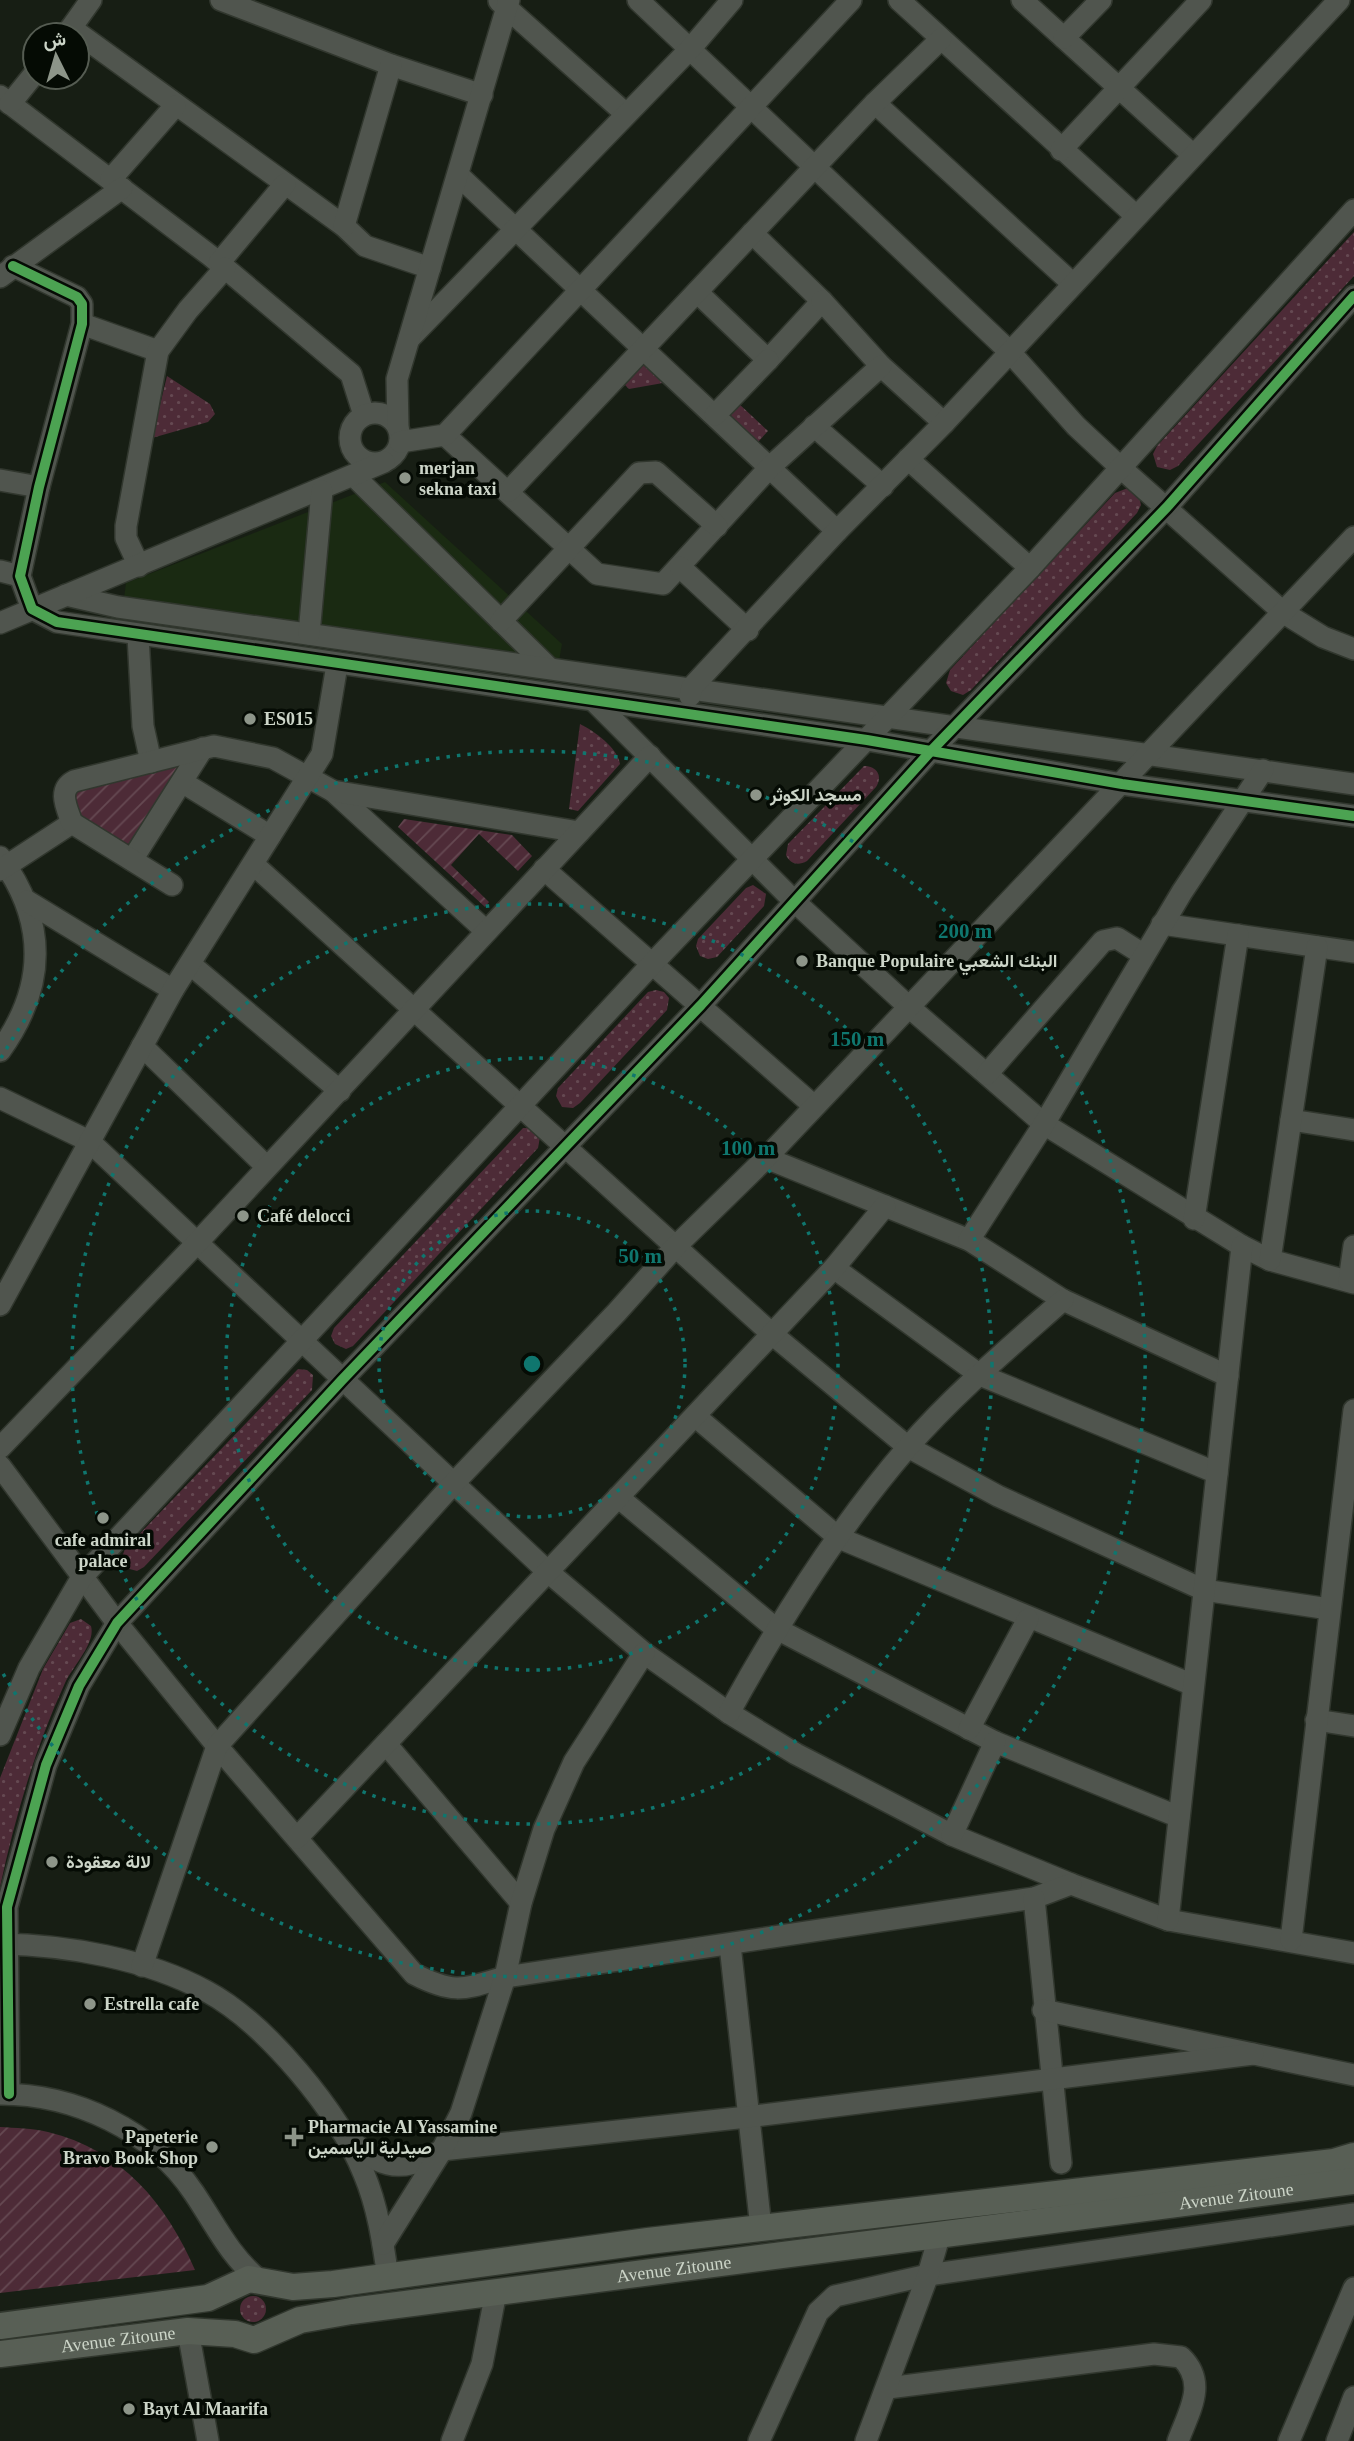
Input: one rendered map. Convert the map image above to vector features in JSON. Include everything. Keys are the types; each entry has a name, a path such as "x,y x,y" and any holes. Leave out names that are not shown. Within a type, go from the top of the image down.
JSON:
{"main road":[{"name":"Avenue Zitoune","path":"0,2326 185,2302 247,2284 293,2287 388,2278 761,2228 1335,2162 1354,2156"},
{"name":"Avenue Zitoune","path":"0,2354 188,2331 235,2334 254,2340 300,2320 496,2292 1354,2181"},
{"path":"235,2334 223,2318 225,2297 247,2284 275,2288 283,2306 283,2316 273,2332"}],"street":[{"path":"76,21 92,0"},
{"path":"220,0 391,65 482,95"},
{"path":"638,0 1009,351 1076,426 1121,468 1284,613 1323,637 1354,649"},
{"path":"409,339 516,231 625,113 691,48 732,0"},
{"path":"445,435 851,0"},
{"path":"900,0 1135,215"},
{"path":"1022,0 1192,155"},
{"path":"1065,38 1101,0"},
{"path":"1061,150 1201,0"},
{"path":"685,715 692,687 748,630 837,531 944,423 1135,215 1339,0"},
{"path":"0,623 325,489 384,462 397,451 397,379 482,95 505,2 625,113"},
{"path":"509,491 875,103 941,39"},
{"path":"91,48 344,226 365,246 430,268"},
{"path":"344,226 391,65"},
{"path":"21,86 5,100 222,266 351,374 365,415"},
{"path":"875,103 1073,284"},
{"path":"7,272 116,183 175,106"},
{"path":"458,175 837,531"},
{"path":"139,566 126,538 126,526 158,351 285,184"},
{"path":"0,1735 29,1668 82,1577 751,858 1030,568 1354,210"},
{"path":"752,233 821,300 881,366 944,423"},
{"path":"7,272 76,297 82,304 82,324 38,487 10,574 32,610 57,622 337,665 867,740 1122,784 1354,816"},
{"path":"697,292 768,360"},
{"path":"247,2284 193,2192 178,2173 143,2141 123,2127 80,2107 33,2096 5,2094 3,1944 7,1907 46,1765 79,1686 117,1623 565,1144 701,1005 931,751 1167,507 1354,296"},
{"path":"715,415 821,300"},
{"path":"82,324 158,351"},
{"path":"399,435 445,435 597,574 663,584 770,467 881,366"},
{"path":"309,634 325,489 342,467 353,426 397,379"},
{"path":"365,415 387,416 399,435"},
{"path":"814,426 883,486"},
{"path":"350,443 359,458 367,462 384,462"},
{"path":"908,459 1030,568"},
{"path":"502,621 639,473 656,472 717,526"},
{"path":"354,476 549,668"},
{"path":"0,480 38,487"},
{"path":"142,1966 217,1746 454,1483 676,1246 766,1158 1354,537"},
{"path":"680,567 748,630"},
{"path":"66,595 118,607 692,687 1145,756 1354,783"},
{"path":"138,636 143,726 151,762"},
{"path":"0,1305 173,990 322,754 337,665"},
{"path":"595,702 794,901 909,1007 1044,1124 1194,1219 1270,1260 1351,1282 1354,1246"},
{"path":"173,886 72,823 64,794 70,783 214,746 273,758 333,791 486,931"},
{"path":"132,860 203,748"},
{"path":"0,1448 197,1244 266,1166 340,1091 650,756"},
{"path":"970,1240 1044,1124 1162,925 1263,770"},
{"path":"182,782 270,836"},
{"path":"333,791 579,832"},
{"path":"0,1051 19,1019 34,975 35,935 27,901 2,864 72,823"},
{"path":"253,864 772,1334 908,1447 998,1496 1204,1590 1329,1609"},
{"path":"544,869 814,1106"},
{"path":"27,901 173,990"},
{"path":"1162,925 1354,952"},
{"path":"1194,1219 1238,935"},
{"path":"987,1074 1103,941 1117,938 1144,955"},
{"path":"1270,1260 1317,947"},
{"path":"190,964 340,1091"},
{"path":"142,1046 266,1166"},
{"path":"0,1098 89,1140 547,1571 644,1653 729,1713 796,1754 952,1835 1071,1884 1168,1920 1354,1953"},
{"path":"1291,1120 1354,1130"},
{"path":"766,1158 970,1240 1063,1300 1228,1376"},
{"path":"297,1838 834,1268 885,1206"},
{"path":"1168,1920 1242,1246"},
{"path":"834,1268 980,1375 1217,1474"},
{"path":"729,1713 775,1628 908,1447 980,1375 1063,1300"},
{"path":"1291,1940 1354,1410"},
{"path":"695,1416 839,1538 1028,1619 1194,1685"},
{"path":"0,1466 117,1623 217,1746 414,1974 435,1985 461,1990 505,1977 1034,1898 1071,1884"},
{"path":"618,1497 775,1628 995,1742 1179,1817"},
{"path":"969,1729 1028,1619"},
{"path":"383,2244 442,2150 461,2113 505,1977 521,1903 544,1829 574,1762 644,1653"},
{"path":"1316,1720 1354,1726"},
{"path":"952,1835 995,1742"},
{"path":"386,1744 521,1903"},
{"path":"1034,1898 1043,2010 1061,2163"},
{"path":"3,1944 50,1947 142,1966 207,1991 242,2016 318,2095 342,2131 364,2173 383,2244 388,2278"},
{"path":"730,1945 761,2228"},
{"path":"1043,2010 1354,2075"},
{"path":"342,2131 371,2159 387,2165 405,2167 422,2162 442,2150 747,2117 1253,2054"},
{"path":"759,2441 818,2312 825,2303 848,2293 928,2275 1354,2214"},
{"path":"866,2441 888,2388 939,2236"},
{"path":"1289,2441 1354,2288"},
{"path":"452,2441 482,2364 496,2292"},
{"path":"188,2331 208,2441"},
{"path":"888,2388 1154,2354 1181,2357 1193,2369 1198,2385 1178,2441"},
{"path":"1337,2441 1354,2397"}],"shaded area":[{"path":"1354,232 1354,276 1178,466 1170,470 1157,467 1153,454 1157,446"},
{"path":"645,363 663,383 629,389 625,385"},
{"path":"167,376 210,404 215,414 208,422 152,438"},
{"path":"737,402 768,431 758,442 727,413"},
{"path":"385,482 562,644 559,661 124,598 126,583"},
{"path":"1128,488 1139,496 1141,505 1137,513 971,690 963,695 951,691 946,683 950,670 1115,493"},
{"path":"580,724 610,746 620,764 578,811 569,809"},
{"path":"183,761 133,850 82,823 74,799 76,789"},
{"path":"864,766 878,772 876,787 807,861 797,864 792,862 786,855 788,844"},
{"path":"404,819 512,835 532,856 518,871 479,834 451,865 489,902 485,907 398,827"},
{"path":"753,885 766,894 764,906 717,957 708,959 700,956 696,946 698,939 746,888"},
{"path":"648,992 664,992 669,998 667,1010 580,1103 573,1108 562,1107 556,1096 558,1088"},
{"path":"523,1128 532,1128 540,1137 538,1148 353,1346 346,1349 335,1344 331,1336 334,1328"},
{"path":"298,1369 307,1370 313,1375 312,1390 144,1567 137,1571 126,1568 122,1557 125,1549"},
{"path":"81,1619 91,1626 90,1640 65,1683 44,1732 19,1809 0,1887 0,1778 43,1669 70,1623"},
{"path":"0,2127 42,2131 74,2140 119,2166 155,2202 170,2223 195,2270 0,2293"},
{"path":"253,2296 262,2300 266,2309 262,2318 253,2322 244,2318 240,2309 244,2300"}],"cycle path":[{"path":"13,266 77,297 82,304 82,324 39,487 20,576 32,609 57,622 867,740 1122,784 1354,816"},
{"path":"9,2094 7,1907 46,1765 79,1686 117,1623 342,1380 701,1005 931,751 1167,507 1354,296"}],"place":[{"name":"merjan sekna taxi","path":"405,478"},
{"name":"ES015","path":"250,719"},
{"name":"مسجد الكوثر","path":"756,795"},
{"name":"Banque Populaire البنك الشعبي","path":"802,961"},
{"name":"Café delocci","path":"243,1216"},
{"name":"cafe admiral palace","path":"103,1518"},
{"name":"لالة معقودة","path":"52,1862"},
{"name":"Estrella cafe","path":"90,2004"},
{"name":"Pharmacie Al Yassamine صيدلية الياسمين","path":"294,2137"},
{"name":"Papeterie Bravo Book Shop","path":"212,2147"},
{"name":"Bayt Al Maarifa","path":"129,2409"}]}
